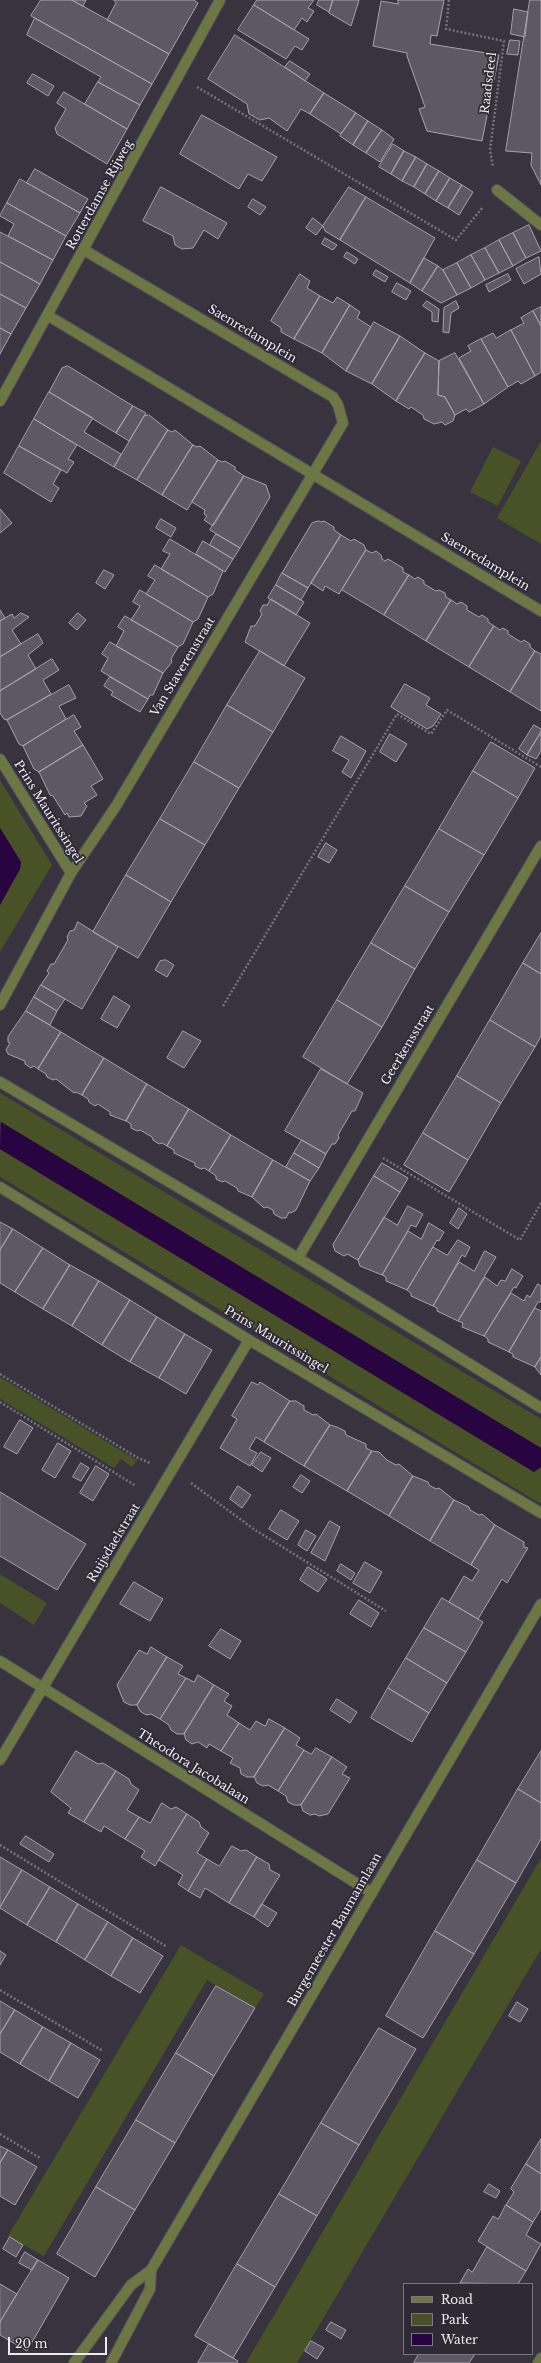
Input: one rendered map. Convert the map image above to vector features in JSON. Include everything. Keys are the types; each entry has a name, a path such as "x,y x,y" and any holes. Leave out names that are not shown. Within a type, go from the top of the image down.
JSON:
{"street":[{"name":"Rotterdamse Rijweg","path":"0,401 180,77 220,0"},
{"path":"497,190 541,225"},
{"name":"Saenredamplein","path":"84,250 333,397 338,405 342,423 314,473"},
{"name":"Saenredamplein","path":"47,315 314,473 541,610"},
{"name":"Van Staverenstraat","path":"71,873 116,806 314,473"},
{"name":"Prins Mauritssingel","path":"0,759 71,873 0,1005"},
{"name":"Geerkensstraat","path":"298,1258 541,846"},
{"path":"0,1082 298,1258 541,1408"},
{"name":"Prins Mauritssingel","path":"0,1187 249,1340 541,1513"},
{"name":"Ruijsdaelstraat","path":"0,1760 249,1340"},
{"name":"Burgemeester Baumannlaan","path":"74,2363 131,2285 151,2270 541,1604"},
{"name":"Theodora Jacobalaan","path":"0,1661 372,1893"},
{"name":"Burgemeester Baumannlaan","path":"111,2363 150,2289 151,2270"},
{"path":"538,2363 541,2358"}],"path":[{"name":"Raadsdeel","path":"449,0 446,29 504,41 490,150 497,190"},
{"path":"180,77 456,240 497,190"},
{"path":"223,1006 397,714 431,734 447,710 541,767"},
{"path":"364,1146 520,1240 541,1203"},
{"path":"0,1374 138,1458 172,1472 199,1488 254,1530 386,1611"},
{"path":"0,1402 156,1498"},
{"path":"0,1846 167,1947"},
{"path":"0,1990 103,2051"},
{"path":"0,2134 40,2158"}],"green space":[{"path":"541,441 541,544 497,518"},
{"path":"493,447 521,461 498,506 470,492"},
{"path":"0,780 52,865 0,952 0,905 20,869 21,862 0,828"},
{"path":"0,1093 541,1419 541,1448 1,1122 0,1124"},
{"path":"0,1149 534,1472 541,1467 541,1504 0,1177"},
{"path":"0,1377 137,1460 132,1467 121,1459 114,1468 0,1399"},
{"path":"0,1574 47,1603 34,1625 0,1603"},
{"path":"541,1858 541,1949 297,2363 246,2363"},
{"path":"181,1945 264,1994 255,2008 207,1980 44,2256 8,2236"}],"water":[{"path":"0,828 21,862 20,869 0,905"},
{"path":"1,1122 541,1448 541,1467 534,1472 0,1149"}],"building":[{"path":"41,0 72,0 169,54 152,84 31,16"},
{"path":"72,0 86,0 83,6"},
{"path":"114,0 194,0 198,3 169,54 107,20 116,3"},
{"path":"257,0 314,0 308,8 314,11 307,22 302,18 294,30 254,5"},
{"path":"319,0 333,0 329,12 317,5"},
{"path":"333,0 359,0 351,26 329,13"},
{"path":"398,0 444,0 437,36 431,35 430,44 499,55 482,141 427,131 419,109 425,107 407,53 373,46 381,1 398,4"},
{"path":"530,0 541,0 541,185 531,165 532,153 506,151"},
{"path":"254,5 309,39 302,50 295,46 286,59 238,30"},
{"path":"514,9 528,12 525,37 511,34"},
{"path":"35,18 152,84 140,105 98,82 101,77 27,35"},
{"path":"235,35 324,93 310,114 301,109 287,131 269,118 260,120 249,114 247,104 208,79"},
{"path":"510,40 520,41 518,55 507,54"},
{"path":"290,61 310,74 305,81 285,67"},
{"path":"33,74 54,86 48,96 27,83"},
{"path":"98,82 140,105 127,129 85,104"},
{"path":"64,92 127,129 107,164 57,134 55,128 66,109 57,103"},
{"path":"324,93 356,113 341,134 310,114"},
{"path":"356,113 368,121 353,145 340,136"},
{"path":"202,115 277,157 262,181 248,174 239,189 180,154"},
{"path":"368,121 382,130 366,153 353,145"},
{"path":"382,130 394,139 380,162 366,153"},
{"path":"393,144 404,151 391,174 379,167"},
{"path":"404,151 416,157 402,181 391,174"},
{"path":"416,157 427,164 414,187 402,181"},
{"path":"427,164 439,171 425,194 414,187"},
{"path":"35,169 88,199 80,213 27,183"},
{"path":"439,171 450,178 436,201 425,194"},
{"path":"450,178 462,185 448,208 436,201"},
{"path":"20,179 80,213 66,236 7,203"},
{"path":"462,185 473,192 459,215 448,208"},
{"path":"161,187 227,223 218,239 204,230 193,248 182,249 175,245 173,236 143,221"},
{"path":"349,187 366,197 340,240 325,231 323,226"},
{"path":"366,197 435,238 410,283 340,240"},
{"path":"253,199 266,207 260,215 248,207"},
{"path":"7,203 66,236 53,260 8,236 14,224 0,216"},
{"path":"313,218 323,226 316,235 306,228"},
{"path":"529,225 541,251 526,258 513,233"},
{"path":"0,232 53,260 40,284 0,262"},
{"path":"513,233 526,258 513,266 499,240"},
{"path":"325,238 337,245 333,250 322,244"},
{"path":"499,240 513,266 499,273 485,248"},
{"path":"485,248 499,273 485,280 471,255"},
{"path":"347,252 358,259 355,264 344,257"},
{"path":"471,255 485,280 471,288 457,263"},
{"path":"539,257 541,274 524,284 516,269"},
{"path":"424,258 438,266 422,291 410,283"},
{"path":"0,262 40,284 26,308 0,294"},
{"path":"457,263 471,288 457,295 443,270"},
{"path":"438,266 443,270 457,295 441,303 422,291"},
{"path":"376,270 388,277 385,282 373,275"},
{"path":"300,274 310,281 307,288 320,296 294,339 281,332 281,328 271,321"},
{"path":"508,274 511,280 489,292 486,285"},
{"path":"397,283 411,291 406,300 392,292"},
{"path":"0,294 26,308 11,334 0,328"},
{"path":"320,296 333,303 337,297 350,305 322,353 294,339"},
{"path":"427,301 439,309 438,322 432,321 432,312 423,306"},
{"path":"456,301 459,308 451,313 449,333 443,332 444,308"},
{"path":"350,305 360,312 357,318 371,327 346,371 322,353"},
{"path":"541,307 541,326 533,311"},
{"path":"533,311 541,326 541,372 535,376 511,330 524,323 521,318"},
{"path":"374,322 400,336 372,384 346,371"},
{"path":"0,328 11,334 0,354"},
{"path":"511,330 535,376 521,384 518,381 508,387 481,339 493,333 496,338"},
{"path":"400,336 425,353 396,401 372,384"},
{"path":"481,339 508,387 484,404 459,358 471,351 468,346"},
{"path":"425,353 439,361 438,395 445,397 455,415 453,421 445,425 442,422 434,424 424,419 423,415 411,407 409,409 396,401"},
{"path":"455,353 484,404 469,412 466,409 455,415 445,397 438,395 439,361"},
{"path":"68,366 133,406 116,433 49,392 62,368"},
{"path":"49,392 93,418 84,432 121,454 114,467 34,419"},
{"path":"133,406 146,413 129,441 116,433"},
{"path":"149,415 168,430 137,480 114,467 144,416"},
{"path":"34,419 77,445 68,459 74,462 67,473 19,446"},
{"path":"168,430 172,432 175,430 193,445 162,495 137,480"},
{"path":"193,445 197,447 200,446 218,460 187,510 162,495"},
{"path":"19,446 61,470 53,484 59,488 51,502 4,473"},
{"path":"218,460 222,462 225,461 235,467 235,470 244,476 213,526 204,520 207,516 204,514 205,510 192,502"},
{"path":"244,476 266,485 270,497 240,548 210,530"},
{"path":"0,509 12,523 0,533"},
{"path":"161,519 176,528 171,537 156,528"},
{"path":"324,521 334,527 334,530 341,535 308,588 282,573 312,523"},
{"path":"216,534 240,548 233,559 210,545"},
{"path":"341,535 351,541 354,539 364,545 366,550 339,594 325,586 323,591 311,583"},
{"path":"170,539 223,571 213,594 208,597 161,569 170,554 163,551"},
{"path":"203,541 233,559 225,572 196,554"},
{"path":"366,550 372,553 376,551 381,555 382,559 385,561 388,559 403,568 403,572 409,575 384,615 342,590"},
{"path":"155,565 208,597 198,619 193,622 146,594 155,580 148,576"},
{"path":"104,570 114,575 105,589 96,583"},
{"path":"282,573 308,588 301,600 276,585"},
{"path":"409,575 415,579 418,577 424,581 424,584 436,591 439,590 445,593 446,597 451,600 426,641 384,615"},
{"path":"276,585 304,602 296,615 268,598"},
{"path":"140,590 193,622 183,644 178,647 131,620 140,606 133,602"},
{"path":"271,599 310,623 284,666 245,642 251,626 255,626 262,614 260,611 263,605 267,605"},
{"path":"451,600 457,604 461,602 467,606 467,610 479,617 482,615 494,626 469,667 426,641"},
{"path":"0,610 5,618 0,621"},
{"path":"21,613 29,617 12,630 21,644 0,657 0,621 12,614 14,618"},
{"path":"78,613 86,620 77,630 69,623"},
{"path":"125,616 178,647 171,659 172,662 163,673 116,646 124,631 118,627"},
{"path":"494,626 500,630 503,628 508,631 508,634 521,642 524,640 530,644 530,647 535,651 510,692 469,667"},
{"path":"38,634 43,643 28,655 36,669 0,691 0,657"},
{"path":"110,642 163,673 153,695 150,695 148,699 101,671 108,658 102,654"},
{"path":"260,651 305,678 273,732 227,705"},
{"path":"535,651 541,654 541,711 510,692"},
{"path":"52,659 59,670 43,680 51,694 7,720 4,719 0,713 0,691"},
{"path":"110,677 148,699 140,712 111,695 113,692 104,686"},
{"path":"405,684 430,698 426,705 441,714 433,726 427,729 391,707"},
{"path":"69,685 76,698 59,706 66,719 23,746 19,744 7,720"},
{"path":"227,705 273,732 239,788 194,762"},
{"path":"74,715 81,727 74,731 83,745 39,772 34,769 23,746"},
{"path":"534,725 541,729 541,732 527,755 519,749"},
{"path":"541,732 541,751 536,759 527,755"},
{"path":"390,734 407,744 396,762 380,752"},
{"path":"341,736 366,751 351,778 342,772 349,760 333,751"},
{"path":"491,742 535,768 518,798 473,771"},
{"path":"83,745 103,779 91,786 97,795 84,803 87,806 81,816 69,817 67,813 65,815 53,796 50,795 39,772"},
{"path":"194,762 239,788 205,845 160,819"},
{"path":"473,771 518,798 484,855 439,829"},
{"path":"160,819 205,845 171,902 126,875"},
{"path":"439,829 484,855 449,912 405,886"},
{"path":"326,843 337,850 329,863 318,857"},
{"path":"126,875 171,902 138,958 93,932"},
{"path":"405,886 449,912 415,969 371,943"},
{"path":"78,922 118,947 82,1009 41,985 49,973 47,971 51,964 54,964 68,940 67,937 70,931 74,930"},
{"path":"541,933 541,974 523,963"},
{"path":"371,943 415,969 382,1027 337,1000"},
{"path":"166,960 174,965 167,977 155,970 160,961"},
{"path":"523,963 541,974 541,1036 535,1047 490,1020"},
{"path":"41,985 65,999 57,1011 34,997"},
{"path":"114,996 130,1006 117,1028 101,1019"},
{"path":"34,997 57,1011 50,1025 26,1011"},
{"path":"337,1000 382,1027 347,1084 303,1057"},
{"path":"26,1011 61,1032 38,1069 34,1066 31,1068 25,1064 25,1061 8,1054 6,1050 10,1043 8,1042 8,1037"},
{"path":"490,1020 535,1047 501,1103 457,1076"},
{"path":"183,1031 201,1041 184,1068 167,1058"},
{"path":"61,1032 104,1058 82,1095 76,1092 74,1093 56,1079 53,1080 47,1077 46,1074 38,1069"},
{"path":"104,1058 147,1084 126,1121 110,1115 110,1112 98,1104 95,1106 82,1095"},
{"path":"321,1069 363,1093 355,1111 352,1111 338,1135 339,1138 335,1144 332,1144 326,1154 285,1131"},
{"path":"457,1076 501,1103 468,1160 423,1133"},
{"path":"147,1084 189,1109 167,1146 162,1143 159,1144 153,1140 152,1137 140,1130 137,1131 131,1128 131,1124 126,1121"},
{"path":"189,1109 231,1135 209,1171 195,1166 195,1163 174,1153 174,1150 167,1146"},
{"path":"423,1133 468,1160 449,1192 404,1165"},
{"path":"231,1135 273,1160 252,1197 238,1191 237,1188 225,1181 222,1182 216,1179 216,1176 209,1171"},
{"path":"302,1140 326,1154 319,1168 294,1153"},
{"path":"294,1153 319,1168 310,1181 286,1167"},
{"path":"273,1160 310,1181 296,1210 291,1213 289,1212 286,1218 281,1218 274,1214 273,1210 267,1207 264,1208 252,1197"},
{"path":"382,1163 408,1178 400,1192 374,1176"},
{"path":"374,1176 400,1192 358,1260 347,1254 344,1256 335,1251 333,1245"},
{"path":"408,1206 423,1214 416,1227 411,1225 382,1275 360,1266 358,1260 384,1217 397,1225"},
{"path":"459,1208 467,1214 458,1229 450,1223"},
{"path":"0,1222 13,1229 0,1250"},
{"path":"429,1223 444,1232 439,1241 437,1240 407,1290 386,1281 386,1277 382,1275 408,1231 421,1239"},
{"path":"13,1229 43,1248 15,1292 0,1283 0,1250"},
{"path":"458,1240 470,1247 465,1257 462,1255 433,1306 411,1296 411,1293 407,1290 433,1247 447,1255"},
{"path":"43,1248 70,1265 43,1309 15,1292"},
{"path":"485,1251 496,1257 458,1321 437,1311 437,1308 433,1306 459,1262 474,1271"},
{"path":"70,1265 99,1281 72,1326 43,1309"},
{"path":"512,1269 523,1276 516,1288 514,1287 484,1336 462,1327 463,1323 458,1321 485,1277 497,1286 501,1280 505,1281"},
{"path":"99,1281 130,1300 102,1345 72,1326"},
{"path":"538,1284 541,1286 541,1302 538,1302 509,1352 488,1342 488,1339 484,1336 511,1293 524,1301 527,1295 530,1297"},
{"path":"130,1300 157,1317 130,1362 102,1345"},
{"path":"535,1308 541,1311 541,1357 535,1367 513,1357 513,1354 509,1352"},
{"path":"157,1317 185,1334 159,1378 130,1362"},
{"path":"185,1334 212,1350 186,1394 159,1378"},
{"path":"541,1357 541,1375 535,1367"},
{"path":"252,1382 258,1385 260,1382 290,1401 264,1442 256,1437 249,1449 257,1453 250,1466 220,1448 237,1419 232,1416"},
{"path":"290,1401 296,1401 304,1406 304,1410 313,1415 316,1414 330,1425 304,1466 264,1442"},
{"path":"20,1420 33,1428 17,1454 4,1447"},
{"path":"330,1425 345,1431 346,1435 366,1444 366,1448 372,1451 347,1491 304,1466"},
{"path":"58,1443 71,1451 55,1478 42,1470"},
{"path":"372,1451 379,1452 387,1460 396,1465 399,1464 413,1476 389,1516 347,1491"},
{"path":"261,1452 271,1458 262,1472 252,1465"},
{"path":"81,1463 89,1468 81,1481 73,1477"},
{"path":"96,1466 109,1474 93,1501 80,1493"},
{"path":"301,1475 310,1481 302,1493 293,1487"},
{"path":"413,1476 428,1482 429,1485 436,1489 439,1488 454,1500 430,1541 389,1516"},
{"path":"238,1486 251,1495 242,1508 230,1499"},
{"path":"0,1492 86,1544 57,1590 0,1556"},
{"path":"454,1500 469,1507 470,1510 479,1515 482,1514 495,1525 471,1565 430,1541"},
{"path":"281,1510 299,1521 287,1540 269,1529"},
{"path":"330,1521 340,1527 325,1561 311,1553"},
{"path":"495,1525 524,1542 524,1547 528,1548 507,1583 502,1579 478,1619 449,1602 464,1576 472,1581 479,1570 471,1565"},
{"path":"306,1530 316,1536 307,1551 298,1545"},
{"path":"365,1562 382,1572 370,1593 353,1583"},
{"path":"341,1564 355,1573 351,1580 337,1571"},
{"path":"308,1567 327,1579 318,1592 300,1580"},
{"path":"134,1582 163,1599 150,1621 120,1604"},
{"path":"442,1598 483,1622 466,1652 424,1628"},
{"path":"359,1600 379,1613 371,1627 350,1614"},
{"path":"424,1628 466,1652 447,1683 406,1658"},
{"path":"221,1629 241,1641 230,1659 209,1646"},
{"path":"151,1647 167,1657 137,1705 130,1705 124,1702 117,1685 139,1650 147,1654"},
{"path":"167,1657 183,1666 178,1674 186,1678 160,1719 151,1714 146,1715 140,1711 137,1705"},
{"path":"406,1658 447,1683 429,1713 388,1688"},
{"path":"198,1675 214,1685 184,1734 177,1734 171,1730 169,1725 160,1719 186,1678 194,1682"},
{"path":"214,1685 229,1694 224,1701 232,1706 227,1715 239,1723 221,1751 209,1744 207,1748 198,1742 192,1744 186,1740 184,1734"},
{"path":"388,1688 429,1713 412,1742 371,1718"},
{"path":"337,1699 357,1712 350,1723 330,1710"},
{"path":"269,1719 285,1728 254,1777 247,1777 241,1774 240,1768 230,1763 233,1758 221,1751 239,1723 250,1730 256,1721 265,1726"},
{"path":"285,1728 300,1738 296,1745 304,1750 278,1791 268,1785 263,1786 257,1783 254,1777"},
{"path":"316,1748 332,1757 301,1805 294,1805 288,1802 286,1796 278,1791 304,1750 311,1754"},
{"path":"76,1751 98,1764 103,1763 116,1771 84,1822 68,1813 71,1808 51,1792"},
{"path":"541,1751 541,1803 518,1789"},
{"path":"332,1757 347,1767 342,1774 350,1778 328,1814 319,1816 315,1814 310,1815 303,1811 301,1805"},
{"path":"116,1771 129,1779 131,1784 139,1790 127,1810 139,1817 125,1839 104,1826 101,1832 84,1822"},
{"path":"518,1789 541,1803 541,1839 516,1883 477,1860"},
{"path":"162,1803 171,1809 176,1807 187,1814 155,1866 141,1857 145,1851 125,1839 139,1817 150,1823"},
{"path":"187,1814 199,1822 201,1827 209,1833 197,1853 207,1859 188,1891 178,1884 183,1875 159,1860"},
{"path":"26,1836 54,1854 49,1862 20,1844"},
{"path":"232,1846 241,1851 246,1850 257,1857 229,1903 205,1888 200,1898 188,1891 207,1859 219,1866"},
{"path":"0,1857 22,1870 0,1907"},
{"path":"257,1857 269,1864 270,1870 280,1875 254,1917 229,1903"},
{"path":"477,1860 516,1883 474,1954 435,1931"},
{"path":"22,1870 50,1887 27,1925 0,1908"},
{"path":"50,1887 78,1904 56,1942 27,1925"},
{"path":"78,1904 108,1922 85,1960 56,1942"},
{"path":"262,1904 277,1913 268,1927 254,1917"},
{"path":"108,1922 133,1938 111,1976 85,1960"},
{"path":"435,1931 474,1954 423,2038 386,2016"},
{"path":"133,1938 163,1956 140,1993 111,1976"},
{"path":"0,1951 6,1955 0,1965"},
{"path":"216,1986 255,2008 214,2076 176,2053"},
{"path":"0,2001 15,2010 0,2034"},
{"path":"517,2002 528,2009 520,2022 509,2016"},
{"path":"15,2010 43,2027 20,2064 0,2052 0,2034"},
{"path":"43,2027 71,2043 49,2081 20,2064"},
{"path":"379,2028 416,2049 359,2145 321,2123"},
{"path":"71,2043 100,2060 78,2098 49,2081"},
{"path":"176,2053 214,2076 175,2143 136,2120"},
{"path":"136,2120 175,2143 135,2210 96,2187"},
{"path":"321,2123 359,2145 317,2216 279,2194"},
{"path":"541,2139 541,2174 526,2164"},
{"path":"0,2146 8,2150 0,2163"},
{"path":"8,2150 37,2167 15,2205 0,2196 0,2163"},
{"path":"526,2164 541,2174 541,2209 533,2222 506,2205 514,2192 511,2189"},
{"path":"489,2184 500,2191 496,2198 484,2192"},
{"path":"96,2187 135,2210 95,2277 57,2254"},
{"path":"279,2194 317,2216 275,2287 237,2264"},
{"path":"506,2205 533,2222 526,2235 541,2244 526,2271 478,2241 493,2216 498,2219"},
{"path":"10,2237 23,2245 16,2257 3,2249"},
{"path":"487,2247 526,2271 519,2283 460,2283 468,2269 472,2272"},
{"path":"25,2252 38,2260 32,2270 19,2263"},
{"path":"38,2260 69,2278 27,2351 0,2335 0,2322"},
{"path":"237,2264 275,2287 233,2358 195,2336"},
{"path":"0,2284 17,2294 0,2322"},
{"path":"331,2322 346,2330 341,2339 326,2330"},
{"path":"311,2341 324,2348 317,2359 305,2351"},
{"path":"209,2344 238,2361 237,2363 198,2363"},
{"path":"418,2355 474,2355 469,2363 414,2363"}]}
